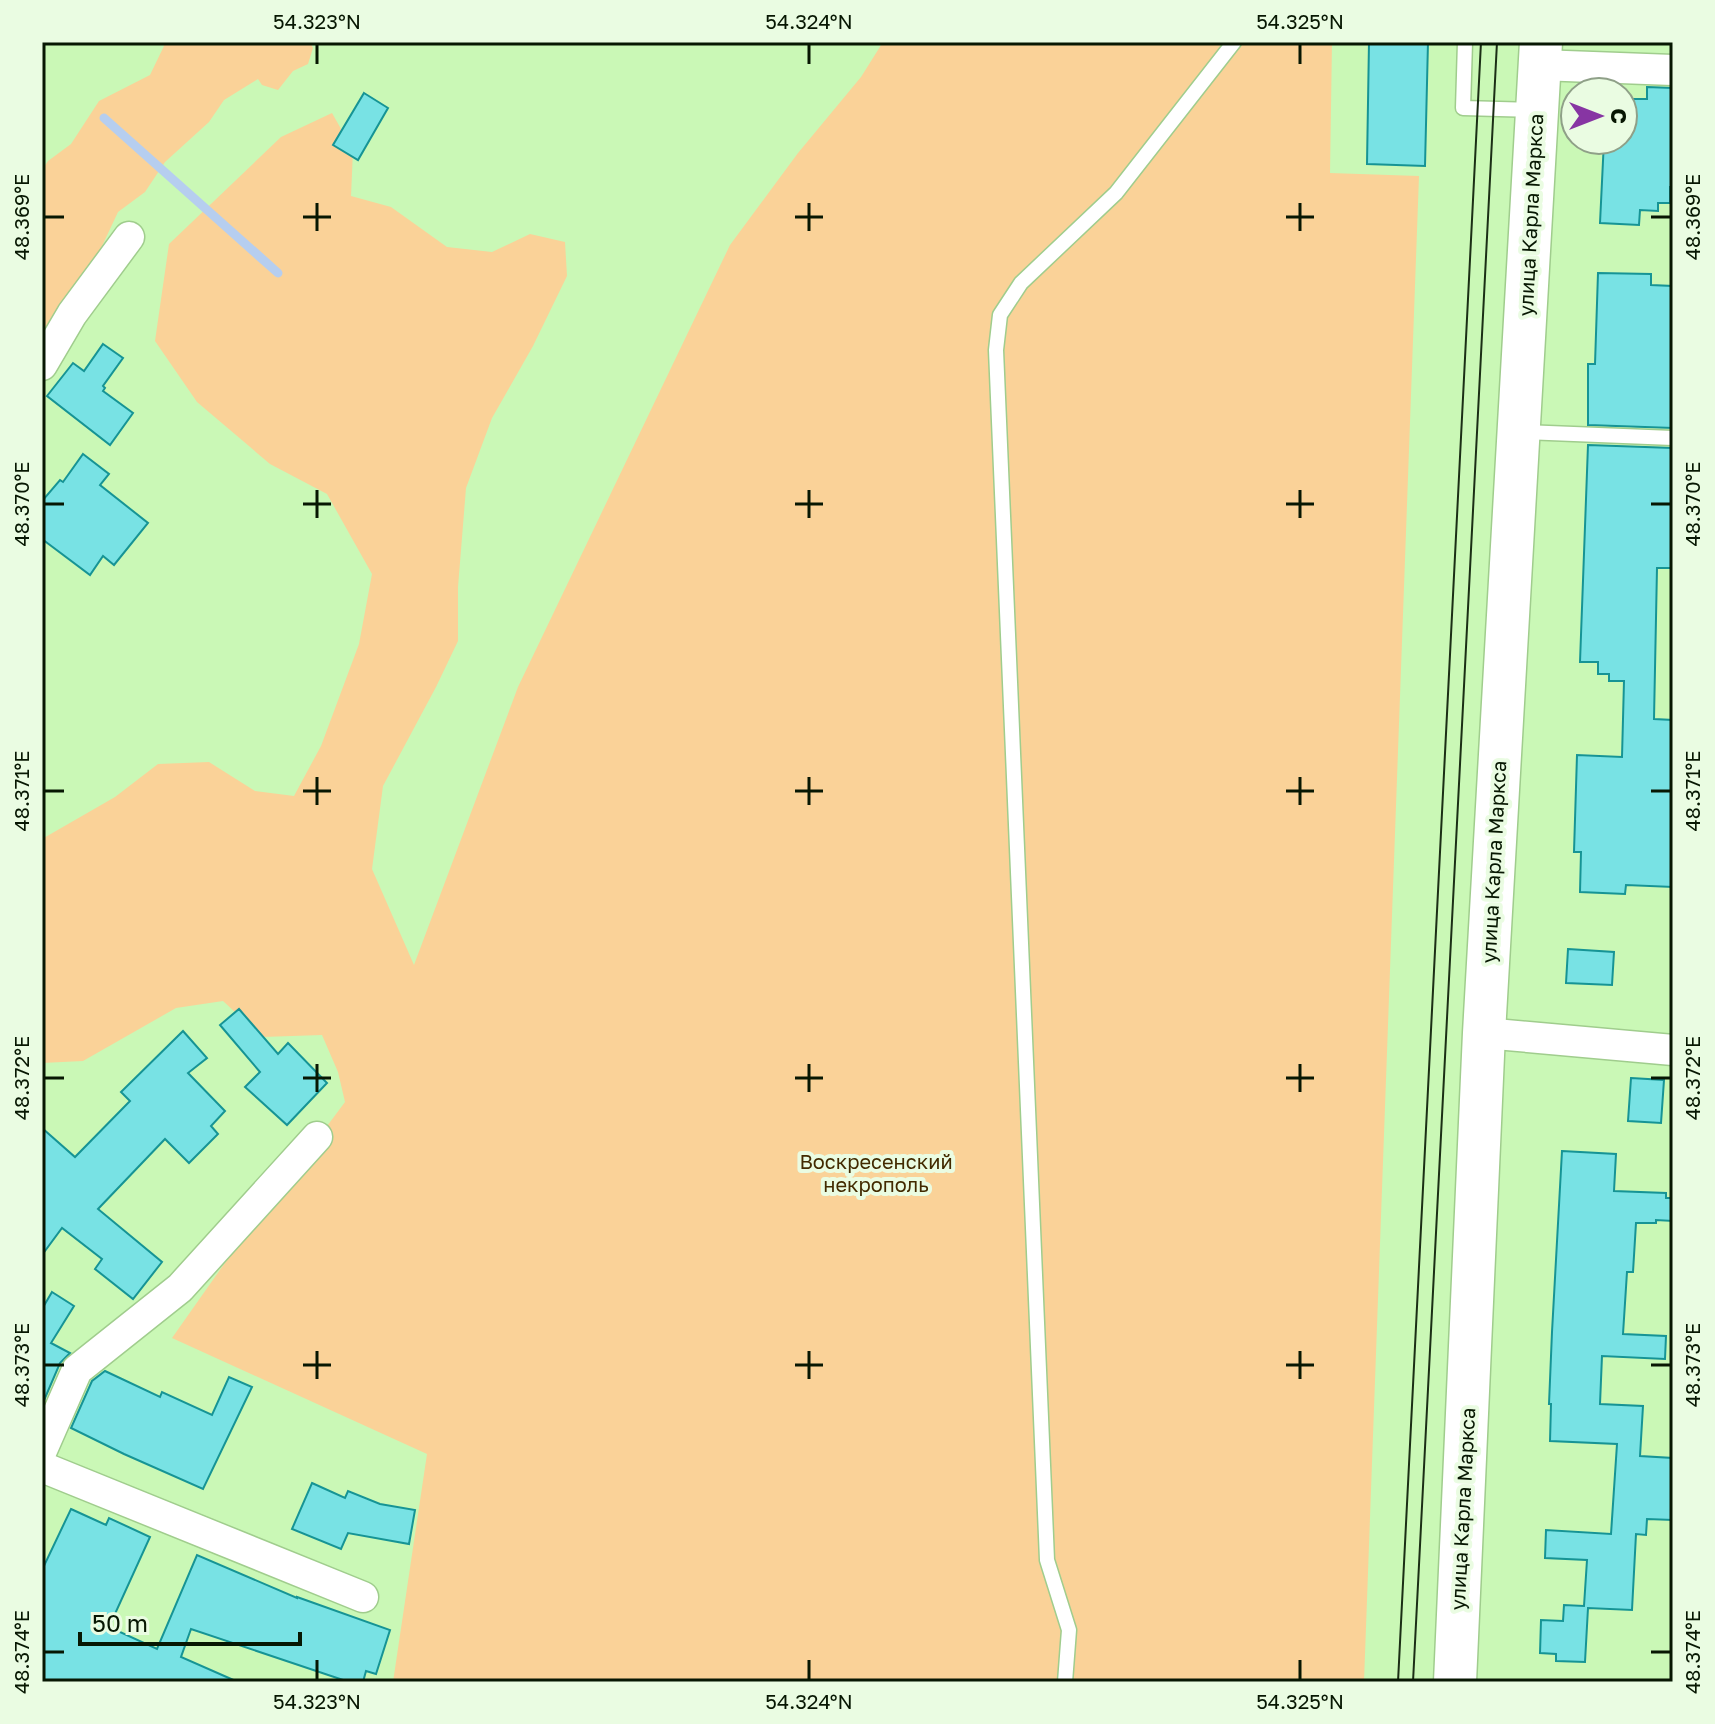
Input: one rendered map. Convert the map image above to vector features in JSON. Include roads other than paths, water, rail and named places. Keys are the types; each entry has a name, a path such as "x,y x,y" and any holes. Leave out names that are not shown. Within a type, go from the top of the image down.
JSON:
{"main road":[{"name":"улица Карла Маркса","path":"1455,1682 1484,1033 1540,53"}],"street":[{"path":"1540,53 1673,70"},
{"path":"42,365 72,314 129,237"},
{"path":"1484,1033 1673,1050"},
{"path":"42,1450 77,1370 180,1288 317,1137"},
{"path":"42,1467 363,1597"}],"lane":[{"path":"1065,1682 1069,1630 1047,1560 996,350 1000,315 1021,283 1116,193 1234,42"},
{"path":"1465,42 1463,108 1537,110"},
{"path":"1519,432 1673,438"}],"waterway":[{"path":"104,118 278,273"}],"tram line":[{"path":"1398,1682 1481,42"},
{"path":"1413,1682 1497,42"}],"park label":[{"name":"Воскресенский некрополь","path":"876,1174"}]}
